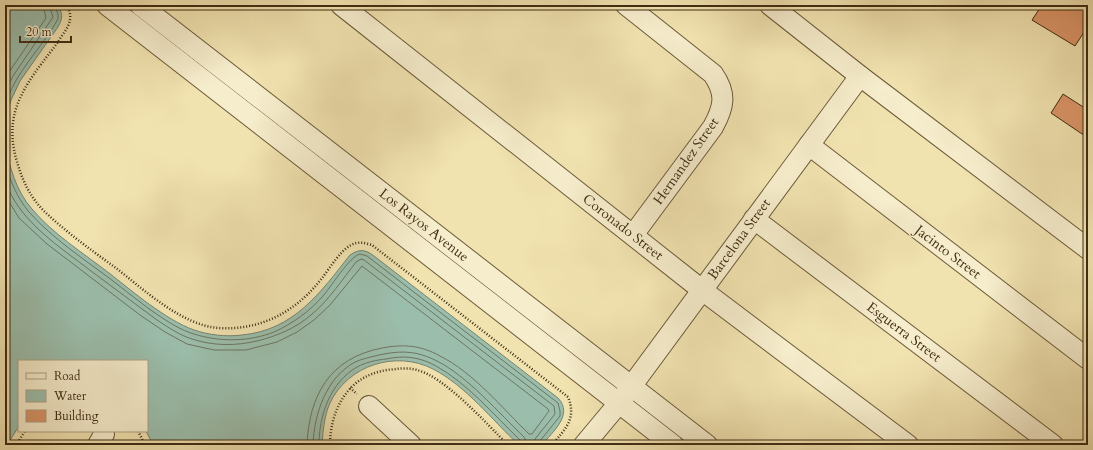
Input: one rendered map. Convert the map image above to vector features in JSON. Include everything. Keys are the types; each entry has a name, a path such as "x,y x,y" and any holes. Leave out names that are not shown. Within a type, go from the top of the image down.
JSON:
{"street":[{"name":"Los Rayos Avenue","path":"107,5 673,445"},
{"name":"Coronado Street","path":"341,5 702,290 908,445"},
{"name":"Hernandez Street","path":"626,5 713,74 719,82 723,104 713,127 633,235"},
{"path":"770,5 860,76 1088,249"},
{"name":"Los Rayos Avenue","path":"152,8 706,445"},
{"path":"141,32 152,8"},
{"name":"Barcelona Street","path":"584,445 619,403 860,76"},
{"name":"Jacinto Street","path":"809,145 1088,360"},
{"name":"Esguerra Street","path":"754,219 1053,445"},
{"path":"369,406 411,445"}],"path":[{"path":"66,5 70,10 70,21 65,31 27,85 18,103 14,118 12,138 15,156 22,180 37,204 62,227 153,297 177,313 196,322 218,328 241,328 269,321 285,313 314,289 345,250 352,244 360,242 372,245 568,397 572,412 571,419 552,445"},
{"path":"330,445 332,424 337,407 350,388 363,377 400,368 417,370 444,385 508,445"},
{"path":"16,445 24,432"},
{"path":"138,432 144,445"}],"water":[{"path":"5,5 57,5 62,16 58,27 20,81 11,100 6,116 5,131"},
{"path":"5,142 11,169 17,186 26,202 40,218 69,243 139,296 161,312 183,325 206,333 230,336 260,332 277,326 291,318 316,296 350,255 359,251 365,251 374,256 558,398 564,411 560,423 542,445 519,445 468,394 445,376 419,363 389,361 374,365 361,371 348,379 338,390 326,413 322,445 153,445 146,432 148,432 148,360 18,360 18,428 7,445 5,445"}],"building":[{"path":"1042,5 1088,5 1088,26 1075,46 1032,20"},
{"path":"1063,94 1088,110 1088,138 1051,113"}]}
